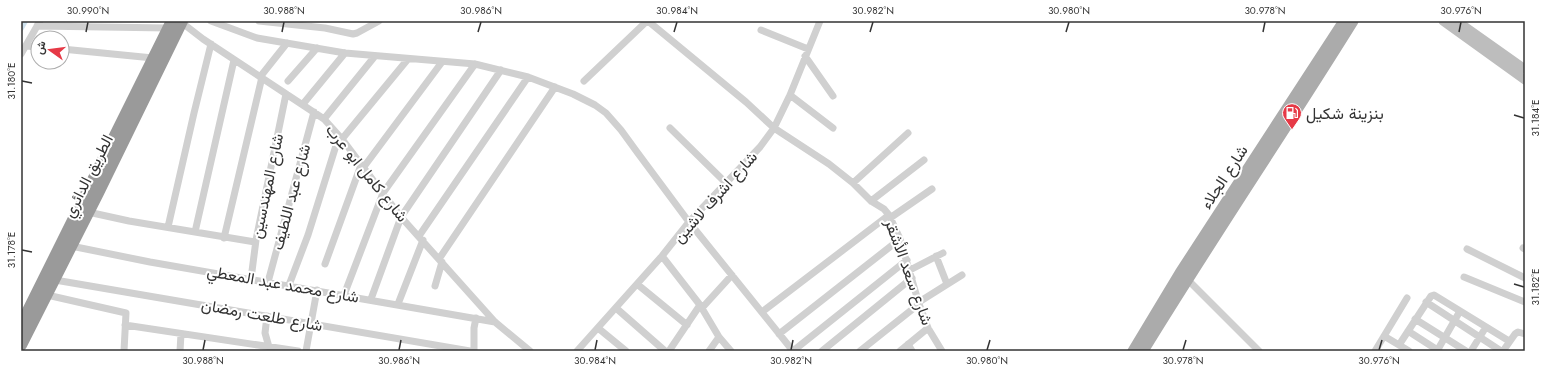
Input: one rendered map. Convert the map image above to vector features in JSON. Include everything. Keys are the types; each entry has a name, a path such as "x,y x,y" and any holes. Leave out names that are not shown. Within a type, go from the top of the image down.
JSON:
{"highway":[{"name":"الطريق الدائري","path":"21,345 88,212 153,58 176,23"},
{"name":"الطريق الدائري","path":"21,325 123,131 176,23"}],"main road":[{"name":"شارع الجلاء","path":"1143,351 1304,92 1344,21"},
{"name":"شارع الجلاء","path":"1133,351 1180,274 1353,21"}],"street":[{"path":"211,21 257,38 345,53 475,64 528,77 595,105 606,113 622,130 636,152 689,222 793,351 907,260"},
{"path":"258,21 325,28 353,34 379,21"},
{"path":"584,81 647,21"},
{"name":"شارع سعد الأشقر","path":"647,21 746,102 774,128 829,164 853,183 871,201 878,204 889,216 907,260 919,303 928,328 942,351"},
{"path":"657,28 661,21"},
{"name":"شارع اشرف لاشين","path":"579,350 662,256 689,222 760,148 774,128 790,95 820,21"},
{"path":"1443,21 1525,80"},
{"path":"1457,21 1525,69"},
{"path":"21,54 38,24 176,23"},
{"name":"شارع كامل ابو عرب","path":"176,23 211,44 324,119 401,217 495,322 530,351"},
{"path":"761,30 807,53 833,96"},
{"path":"224,238 261,77 287,43"},
{"path":"168,227 211,44"},
{"path":"26,46 30,46"},
{"path":"288,81 317,48"},
{"path":"70,50 153,58"},
{"path":"302,104 345,53"},
{"path":"324,119 375,56"},
{"path":"289,286 308,235 340,138 408,59"},
{"path":"195,232 234,60"},
{"path":"324,264 362,166 442,62"},
{"path":"344,295 383,193 475,64"},
{"path":"371,299 401,217 501,70"},
{"path":"398,304 421,238 528,77"},
{"path":"435,286 441,261 555,87"},
{"name":"شارع المهندسين","path":"251,279 255,242 286,94"},
{"path":"790,95 833,128"},
{"name":"شارع عبد اللطيف","path":"268,282 314,112"},
{"path":"670,128 726,183"},
{"path":"853,183 908,133"},
{"path":"871,201 924,160"},
{"path":"762,312 889,216 932,189"},
{"path":"88,212 128,221 255,242"},
{"path":"779,334 900,240"},
{"name":"شارع محمد عبد المعطي","path":"71,246 150,262 371,299 495,322"},
{"path":"1467,249 1525,278"},
{"path":"910,270 943,253"},
{"path":"662,256 701,307 719,337 731,351"},
{"path":"936,256 948,284"},
{"path":"669,351 701,307 732,275"},
{"path":"860,351 919,303 962,275"},
{"path":"1464,277 1525,302"},
{"path":"822,351 912,278"},
{"path":"1187,279 1259,351"},
{"name":"شارع طلعت رمضان","path":"55,280 470,351"},
{"path":"637,284 687,325"},
{"path":"306,351 318,290"},
{"path":"1398,345 1432,295 1437,296 1509,342"},
{"path":"46,296 126,313 124,351"},
{"path":"1375,351 1407,298"},
{"path":"1426,302 1502,351 1518,332 1525,334"},
{"path":"616,308 665,351"},
{"path":"1408,331 1438,351 1460,311"},
{"path":"267,316 265,333 271,349"},
{"path":"474,351 474,328 476,318"},
{"path":"1415,320 1466,351"},
{"path":"125,325 271,349 298,351"},
{"path":"1470,351 1486,327"},
{"path":"598,328 626,351"},
{"path":"900,351 928,328"},
{"path":"180,351 181,334"},
{"path":"1384,336 1409,351"},
{"path":"709,351 719,337"},
{"path":"908,344 912,351"}],"waterway":[{"path":"21,28 25,21"}],"place":[{"name":"بنزينة شكيل","path":"1292,130"}]}
